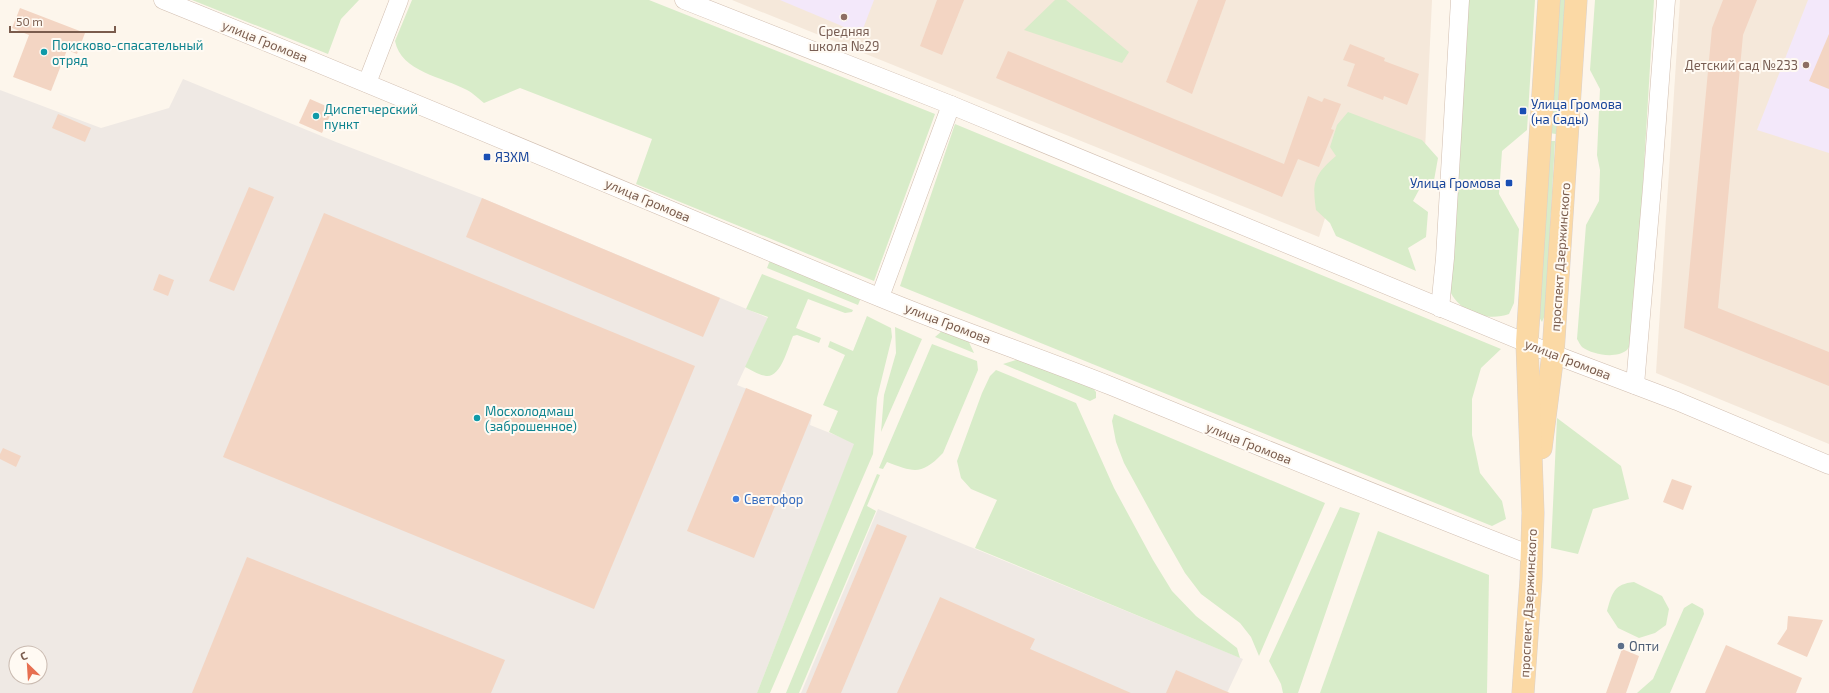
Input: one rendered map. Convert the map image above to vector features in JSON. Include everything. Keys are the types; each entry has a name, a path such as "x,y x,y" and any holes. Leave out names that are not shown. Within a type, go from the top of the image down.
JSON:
{"main road":[{"name":"проспект Дзержинского","path":"1523,693 1532,555 1533,513 1527,343 1548,0"},
{"name":"проспект Дзержинского","path":"1533,513 1554,354 1576,0"}],"street":[{"name":"улица Громова","path":"163,0 367,83 880,297 1103,383 1374,494 1532,555"},
{"path":"367,83 399,0"},
{"name":"улица Громова","path":"684,0 950,105 1440,308 1677,401 1829,465"},
{"path":"1440,308 1445,258 1460,0"},
{"path":"1635,385 1652,195 1666,0"},
{"path":"880,297 950,105"}],"shaded area":[{"path":"732,0 1432,0 1425,150 1354,127 1319,237"},
{"name":"Средняя школа №29","path":"780,0 874,0 861,34"},
{"path":"1680,0 1829,0 1829,444 1656,373"},
{"name":"Детский сад №233","path":"1808,0 1829,0 1829,153 1757,130"},
{"path":"183,79 336,142 482,198 768,318 737,385 812,415 810,425 855,443 757,693 0,693 0,90 101,128 169,108"},
{"path":"878,509 1243,659 1227,693 801,693"}],"green space":[{"path":"192,0 359,0 341,19 328,54"},
{"path":"412,0 649,0 935,114 874,281 636,184 652,139 520,88 484,103 467,90 414,67 405,60 395,41"},
{"path":"1055,0 1066,0 1129,52 1122,63 1024,30"},
{"path":"1467,0 1535,0 1527,130 1502,151 1499,194 1519,229 1514,303 1509,314 1492,317 1483,316 1467,310 1460,305 1450,291"},
{"path":"1558,0 1565,0 1556,134 1549,133"},
{"path":"1595,0 1654,0 1634,333 1627,350 1622,353 1611,355 1598,354 1587,350 1582,347 1577,339 1586,225 1599,201 1600,170 1597,155 1600,89 1590,70"},
{"path":"1348,112 1422,140 1438,158 1433,186 1420,188 1413,201 1428,212 1426,237 1408,248 1416,271 1336,236 1330,223 1316,210 1314,192 1316,180 1323,169 1336,156 1330,147 1337,125"},
{"path":"955,124 1501,349 1481,368 1472,399 1472,435 1480,473 1502,501 1506,519 1492,526 900,286"},
{"path":"1549,141 1555,141 1545,315 1542,322 1539,317"},
{"path":"772,255 858,294 860,300 858,305 767,268"},
{"path":"762,274 853,310 852,312 845,313 808,299 796,328 821,338 819,343 797,335 793,336 780,367 776,372 766,376 758,374 745,367 768,317 746,309"},
{"path":"867,316 891,328 892,337 877,398 873,454 770,693 757,693 854,444 829,432 838,411 823,405 845,355 828,347 830,341 853,351"},
{"path":"895,327 922,339 881,432 884,395 896,353"},
{"path":"942,331 967,338 974,353 935,337"},
{"path":"932,344 977,361 978,370 943,453 929,466 923,469 911,470 887,462 883,469 879,468"},
{"path":"1016,360 1023,360 1088,382 1096,392 1096,398 1090,401 1003,364"},
{"path":"996,370 1076,403 1114,488 1153,560 1172,591 1196,616 1237,648 1240,658 975,548 997,500 971,489 961,478 957,461 982,393 990,376"},
{"path":"1114,414 1325,503 1259,656 1251,637 1240,623 1201,594 1185,573 1124,463 1116,442 1112,421"},
{"path":"1557,418 1621,466 1629,499 1593,509 1578,554 1551,548"},
{"path":"877,474 880,475 867,506 876,511 799,693 786,693"},
{"path":"1340,507 1360,513 1298,693 1283,693 1281,684 1269,661"},
{"path":"1378,531 1489,575 1487,693 1320,693"},
{"path":"1634,582 1662,596 1669,609 1666,625 1655,633 1639,638 1618,628 1607,611 1612,594 1615,590 1622,585"},
{"path":"1692,603 1703,609 1704,614 1670,693 1637,693 1653,679 1684,608"}],"building":[{"path":"937,0 964,0 942,55 920,46"},
{"path":"1198,0 1226,0 1192,94 1166,82"},
{"path":"1723,0 1757,0 1743,35 1718,308 1829,352 1829,386 1684,328 1712,28"},
{"name":"Поисково-спасательный отряд","path":"20,8 85,33 77,54 67,50 51,91 13,77 29,35 12,28"},
{"path":"1829,34 1829,89 1809,81"},
{"path":"1350,44 1385,58 1384,61 1419,74 1407,105 1384,96 1383,100 1347,86 1355,64 1343,60"},
{"path":"1008,51 1284,164 1308,96 1322,102 1324,98 1341,104 1331,129 1334,130 1319,167 1298,159 1282,197 996,78"},
{"name":"Диспетчерский пункт","path":"310,99 333,109 322,133 299,123"},
{"path":"58,114 91,128 85,142 52,128"},
{"path":"249,187 274,197 234,291 209,281"},
{"path":"482,198 720,298 703,337 466,237"},
{"name":"Мосхолодмаш (заброшенное)","path":"324,213 695,366 594,609 223,457"},
{"path":"159,274 174,280 168,296 153,290"},
{"path":"746,388 812,415 754,558 687,531"},
{"path":"3,448 21,456 16,467 0,459 0,454"},
{"path":"1672,479 1692,486 1683,510 1663,502"},
{"path":"877,524 907,536 841,693 806,693"},
{"path":"247,557 505,660 491,693 192,693"},
{"path":"940,597 1035,639 1030,649 1131,693 897,693"},
{"path":"1788,616 1823,620 1807,657 1777,644 1787,629"},
{"path":"1726,645 1802,678 1796,693 1705,693"},
{"path":"1622,649 1639,656 1626,693 1606,693"},
{"path":"1176,670 1230,693 1166,693"}],"place":[{"name":"Средняя школа №29","path":"844,17"},
{"name":"Поисково-спасательный отряд","path":"44,52"},
{"name":"Детский сад №233","path":"1806,65"},
{"name":"Улица Громова (на Сады)","path":"1523,111"},
{"name":"Диспетчерский пункт","path":"316,116"},
{"name":"ЯЗХМ","path":"487,157"},
{"name":"Улица Громова","path":"1509,183"},
{"name":"Мосхолодмаш (заброшенное)","path":"477,418"},
{"name":"Светофор","path":"736,499"},
{"name":"Опти","path":"1621,646"}]}
